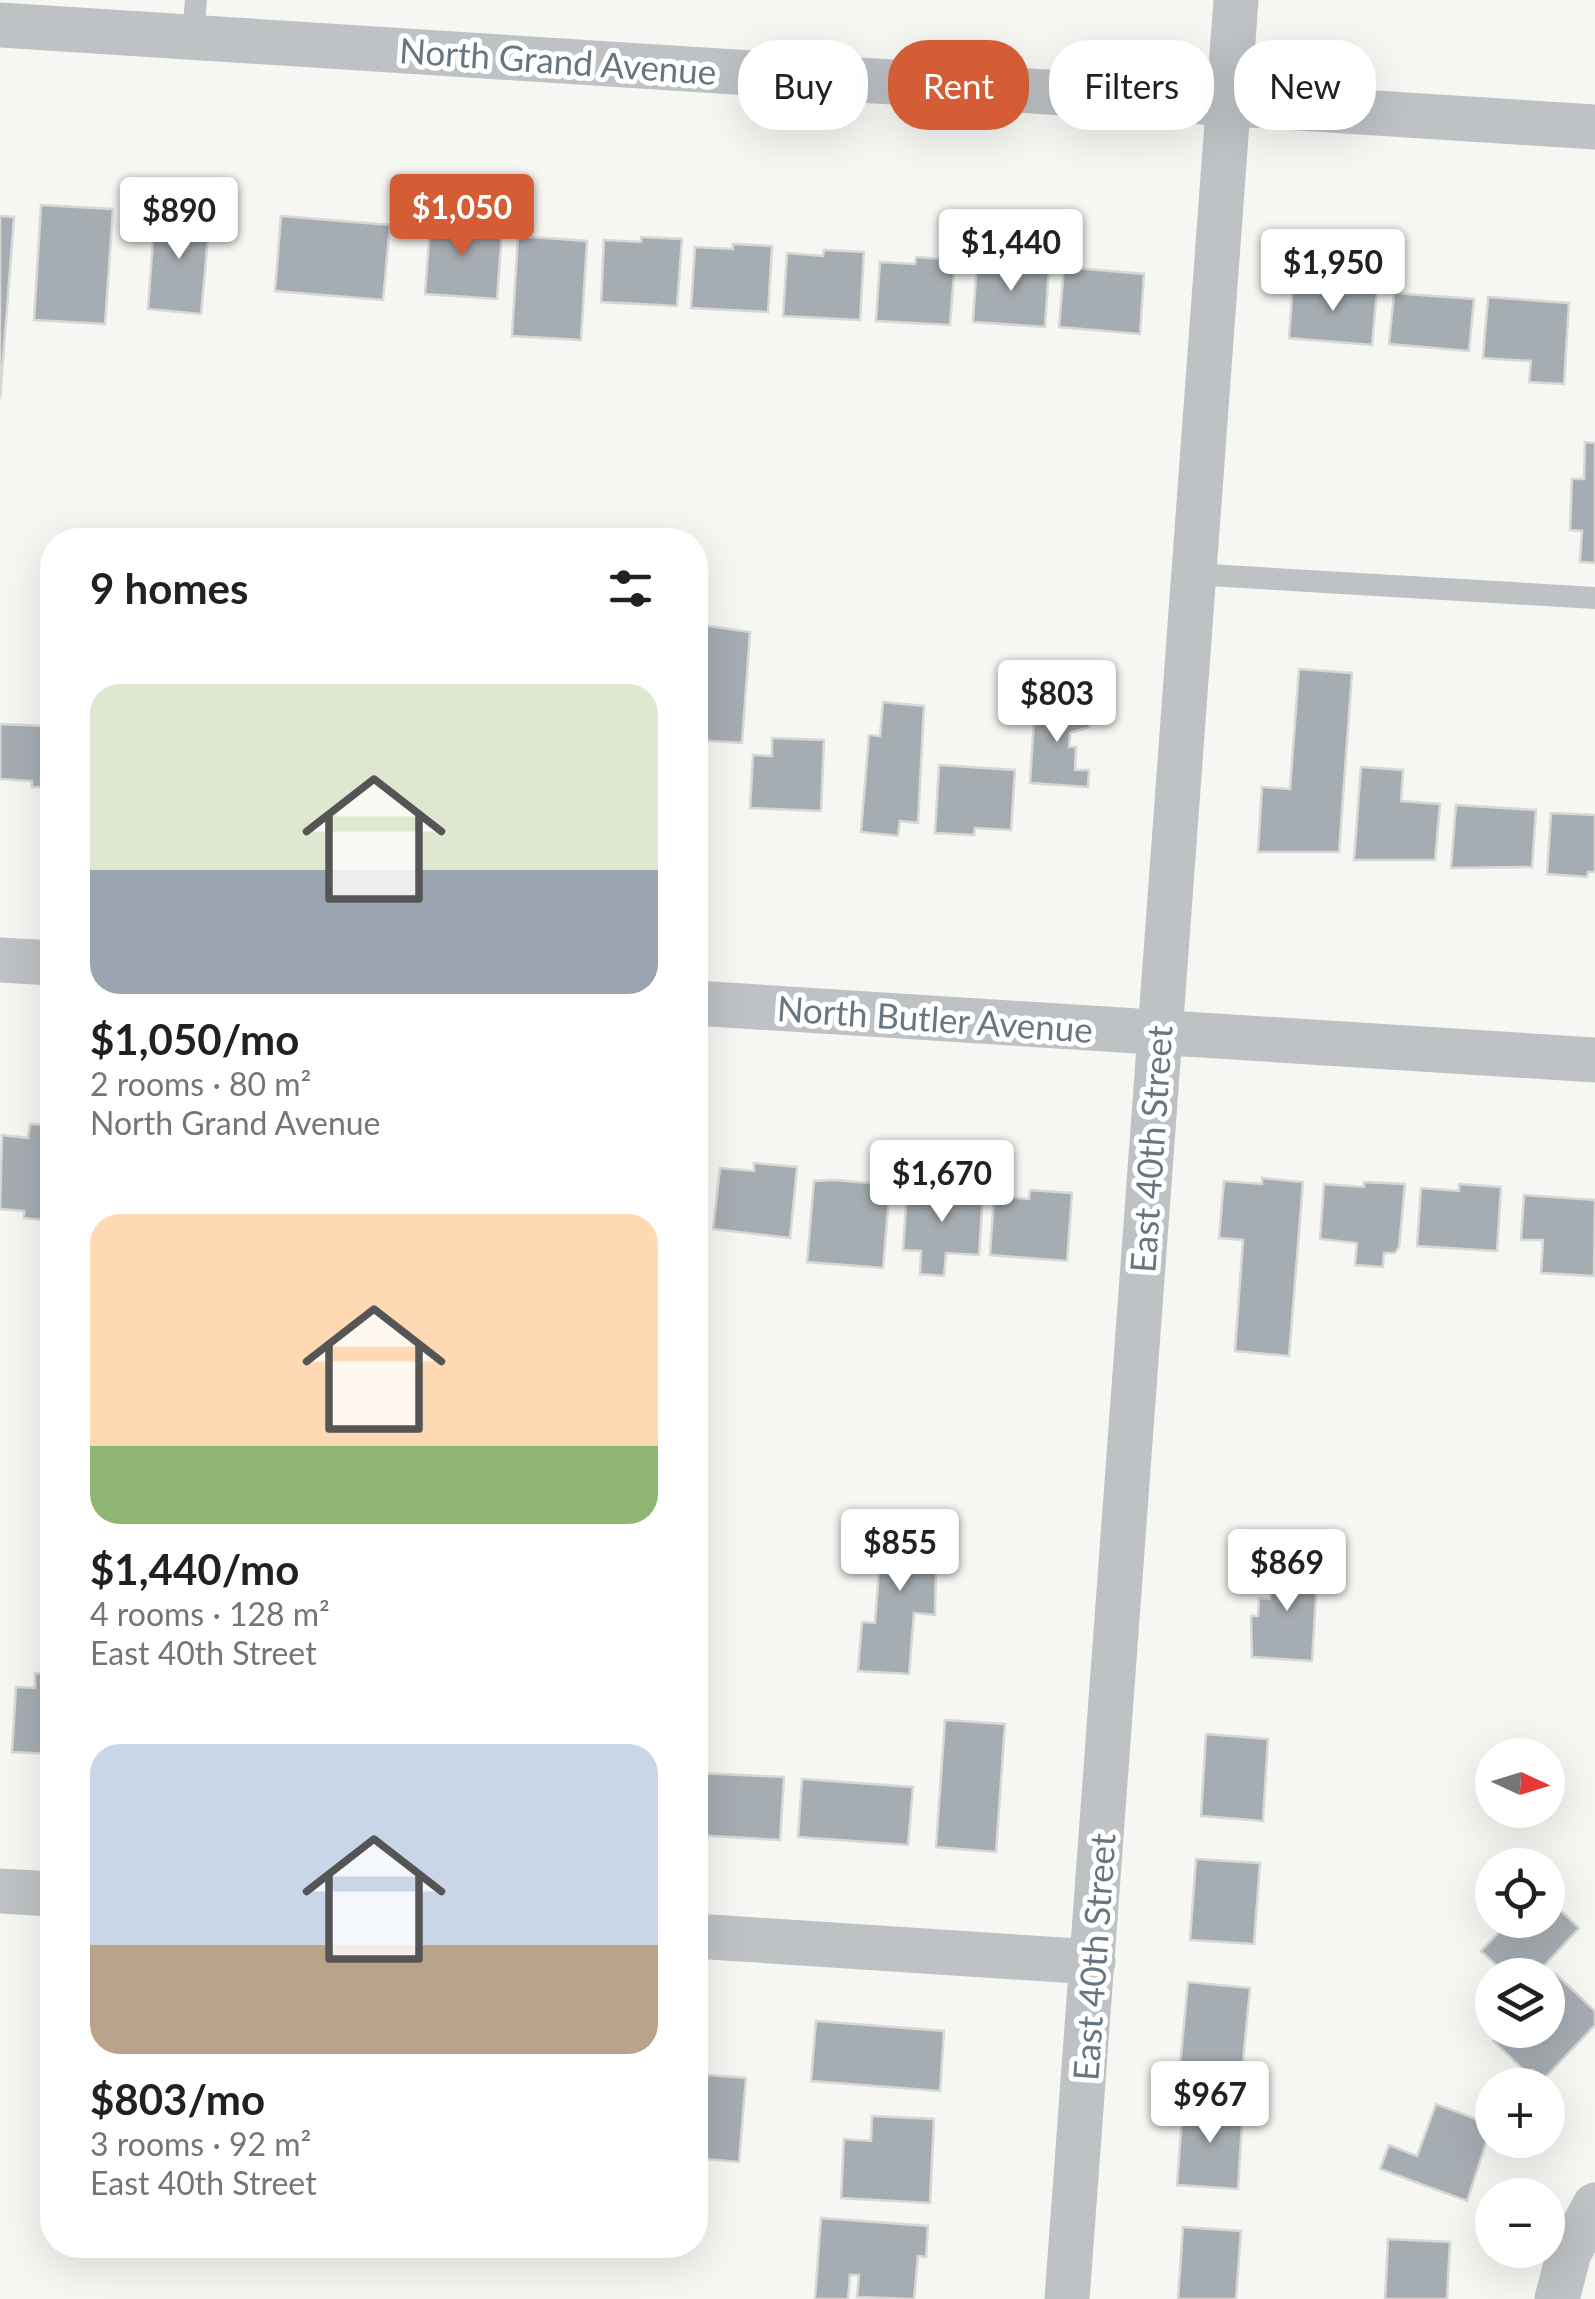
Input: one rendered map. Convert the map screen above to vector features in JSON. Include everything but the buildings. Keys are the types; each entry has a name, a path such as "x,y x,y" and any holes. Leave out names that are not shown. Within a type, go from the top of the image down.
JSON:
{"street":[{"name":"East 40th Street","path":"1066,2299 1236,0"},
{"name":"North Grand Avenue","path":"0,24 195,18 1226,103 1595,128"},
{"path":"0,960 40,962"},
{"name":"North Butler Avenue","path":"708,1004 1595,1060"},
{"path":"0,1890 40,1893"},
{"path":"708,1937 1093,1962"},
{"path":"1557,2299 1569,2253 1595,2205"}],"lane":[{"path":"1192,574 1595,598"}]}
